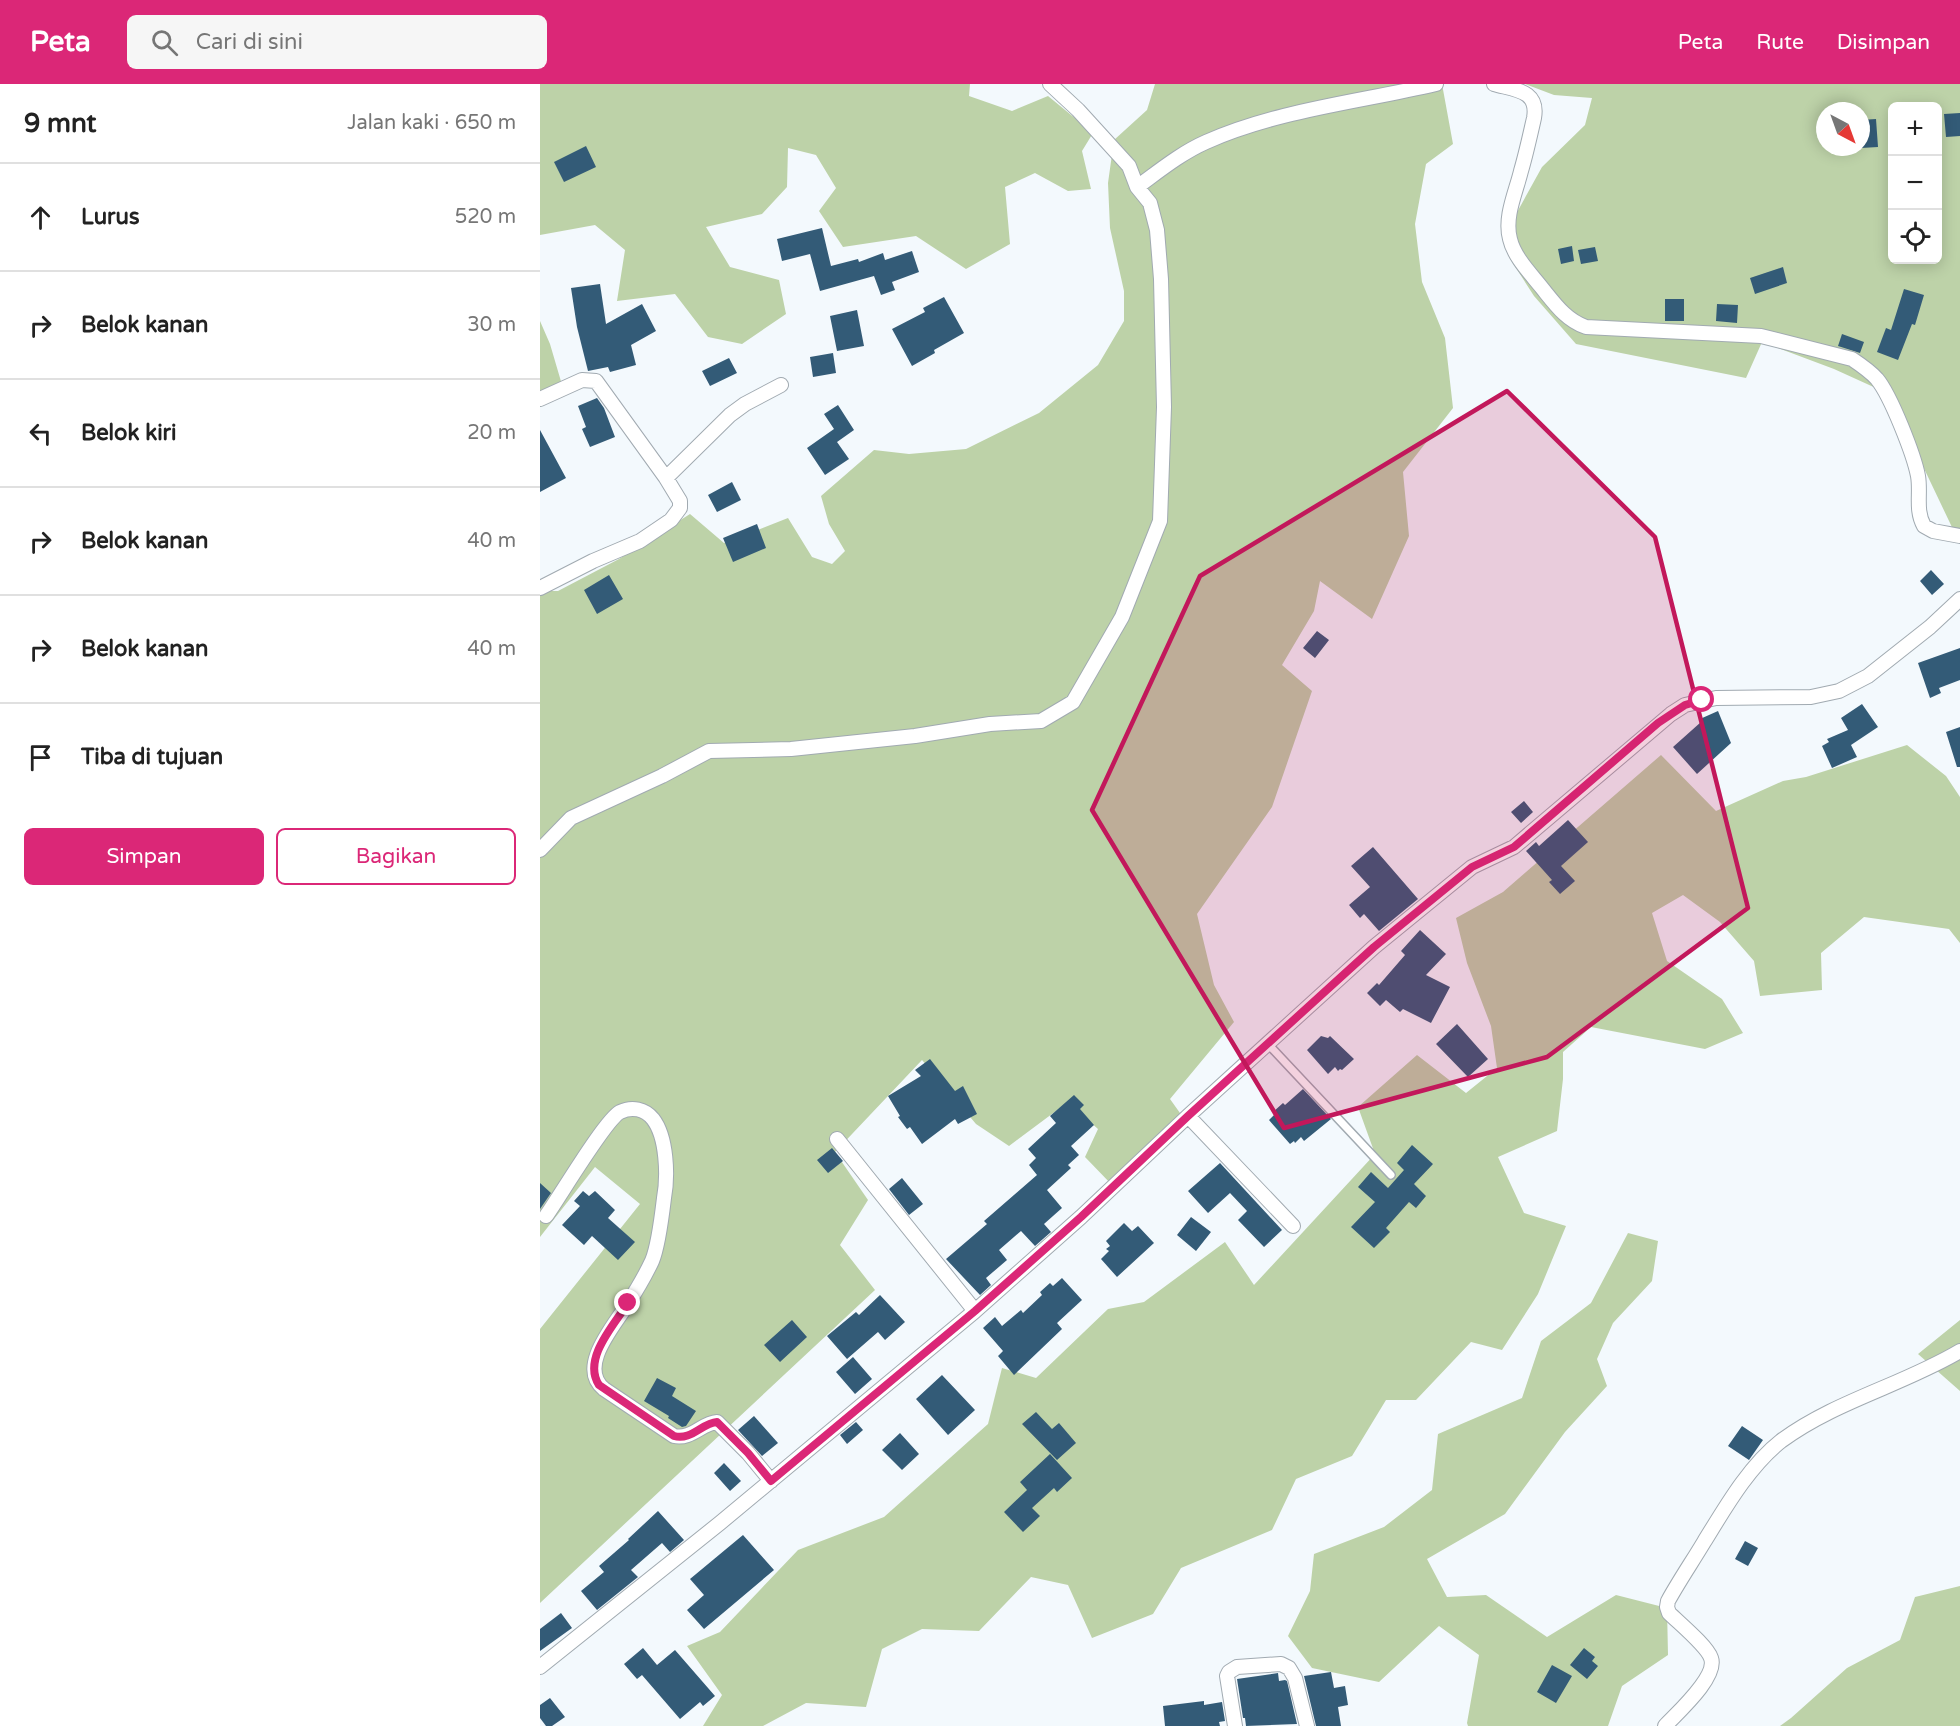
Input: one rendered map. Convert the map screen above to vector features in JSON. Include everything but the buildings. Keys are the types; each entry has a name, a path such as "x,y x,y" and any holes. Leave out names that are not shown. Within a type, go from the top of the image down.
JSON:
{"street":[{"path":"540,850 571,818 662,776 709,751 791,749 915,736 990,724 1041,722 1073,702 1122,617 1160,520 1164,407 1161,279 1157,230 1150,203 1137,187 1129,166 1078,110 1050,84"},
{"path":"1137,187 1204,142 1243,128 1297,113 1436,84"},
{"path":"1494,84 1524,93 1535,104 1534,118 1508,230 1515,250 1529,272 1562,313 1575,324 1586,327 1761,336 1852,359 1877,379 1892,406 1918,476 1918,511 1924,526 1933,531 1960,536"},
{"path":"540,399 582,380 596,381 680,501 680,508 671,520 640,541 593,561 540,588"},
{"path":"666,478 730,415 745,404 781,385"},
{"path":"540,1667 771,1481 975,1311 1081,1217 1267,1043 1374,947 1472,867 1514,847 1671,714 1685,705 1716,698 1811,696 1839,690 1868,676 1930,627 1960,599"},
{"path":"546,1216 606,1126 620,1112 636,1109 648,1113 663,1135 665,1174 665,1197 653,1260 599,1349 594,1368 595,1379 604,1389 679,1438 693,1434 713,1422 720,1423 771,1481"},
{"path":"1188,1116 1293,1226"},
{"path":"837,1139 975,1311"},
{"path":"1665,1726 1703,1684 1712,1662 1705,1649 1669,1613 1668,1600 1734,1495 1765,1456 1780,1442 1865,1395 1932,1366 1960,1351"},
{"path":"1235,1726 1227,1676 1229,1672 1237,1667 1281,1664 1290,1668 1295,1678 1306,1726"}],"lane":[{"path":"1267,1043 1391,1175"}],"highlighted area":[{"path":"1507,391 1655,537 1748,908 1547,1057 1284,1128 1092,810 1200,576"}],"green space":[{"path":"540,84 970,84 969,96 1012,111 1048,96 1093,133 1082,151 1091,189 1068,191 1035,173 1005,187 1010,244 966,269 916,236 843,247 819,211 836,188 816,155 788,148 787,187 762,214 706,227 730,267 779,280 786,314 742,344 708,337 675,294 617,301 625,250 595,225 540,235"},
{"path":"1155,84 1442,84 1453,144 1426,164 1415,224 1422,282 1445,338 1453,408 1403,472 1409,536 1372,619 1320,581 1314,611 1282,665 1312,691 1272,807 1197,914 1214,985 1234,1022 1170,1099 1185,1120 1113,1186 1085,1157 1098,1129 1068,1102 1009,1146 976,1124 922,1060 835,1152 868,1200 840,1245 875,1290 540,1603 540,1329 640,1204 595,1167 540,1237 540,591 558,591 619,559 690,514 724,543 788,518 812,557 832,564 845,551 829,524 821,496 874,450 909,454 966,449 1039,413 1098,365 1124,321 1124,291 1110,228 1108,183 1114,140 1147,110"},
{"path":"1525,84 1960,84 1960,544 1899,416 1878,389 1834,369 1762,342 1746,378 1576,344 1534,296 1509,257 1505,234 1542,167 1585,125 1592,98 1554,95"},
{"path":"540,321 550,344 565,395 540,407"},
{"path":"1907,745 1946,776 1960,797 1960,943 1949,929 1864,917 1821,953 1822,990 1760,996 1754,961 1720,922 1683,895 1652,913 1667,961 1722,999 1743,1033 1705,1049 1591,1027 1563,1052 1563,1079 1557,1131 1498,1157 1524,1213 1566,1226 1538,1294 1502,1350 1471,1342 1416,1400 1386,1400 1352,1456 1296,1479 1272,1530 1181,1568 1153,1614 1092,1638 1068,1585 1031,1577 979,1631 922,1629 882,1649 866,1707 806,1703 763,1726 703,1726 722,1695 687,1646 720,1632 798,1550 884,1517 988,1424 1002,1368 1036,1378 1108,1309 1144,1302 1225,1242 1254,1285 1375,1154 1358,1107 1417,1055 1466,1093 1497,1068 1491,1026 1467,963 1456,918 1503,892 1661,755 1716,811 1783,781 1806,777"},
{"path":"1628,1233 1658,1241 1652,1281 1613,1323 1597,1359 1607,1386 1565,1432 1505,1514 1427,1559 1447,1597 1486,1595 1547,1637 1616,1595 1667,1608 1668,1655 1622,1686 1608,1726 1468,1726 1479,1655 1439,1626 1379,1682 1312,1668 1288,1636 1310,1591 1314,1554 1384,1527 1432,1490 1438,1434 1522,1398 1541,1341 1591,1303"},
{"path":"1960,1320 1960,1391 1918,1354"},
{"path":"1960,1586 1960,1726 1780,1726 1847,1668 1900,1640 1915,1597"}],"route":[{"path":"628,1303 595,1358 595,1379 599,1385 679,1438 693,1434 710,1423 720,1423 771,1481 975,1311 1081,1217 1267,1043 1374,947 1472,867 1514,847 1658,723 1685,705 1702,700"}]}
